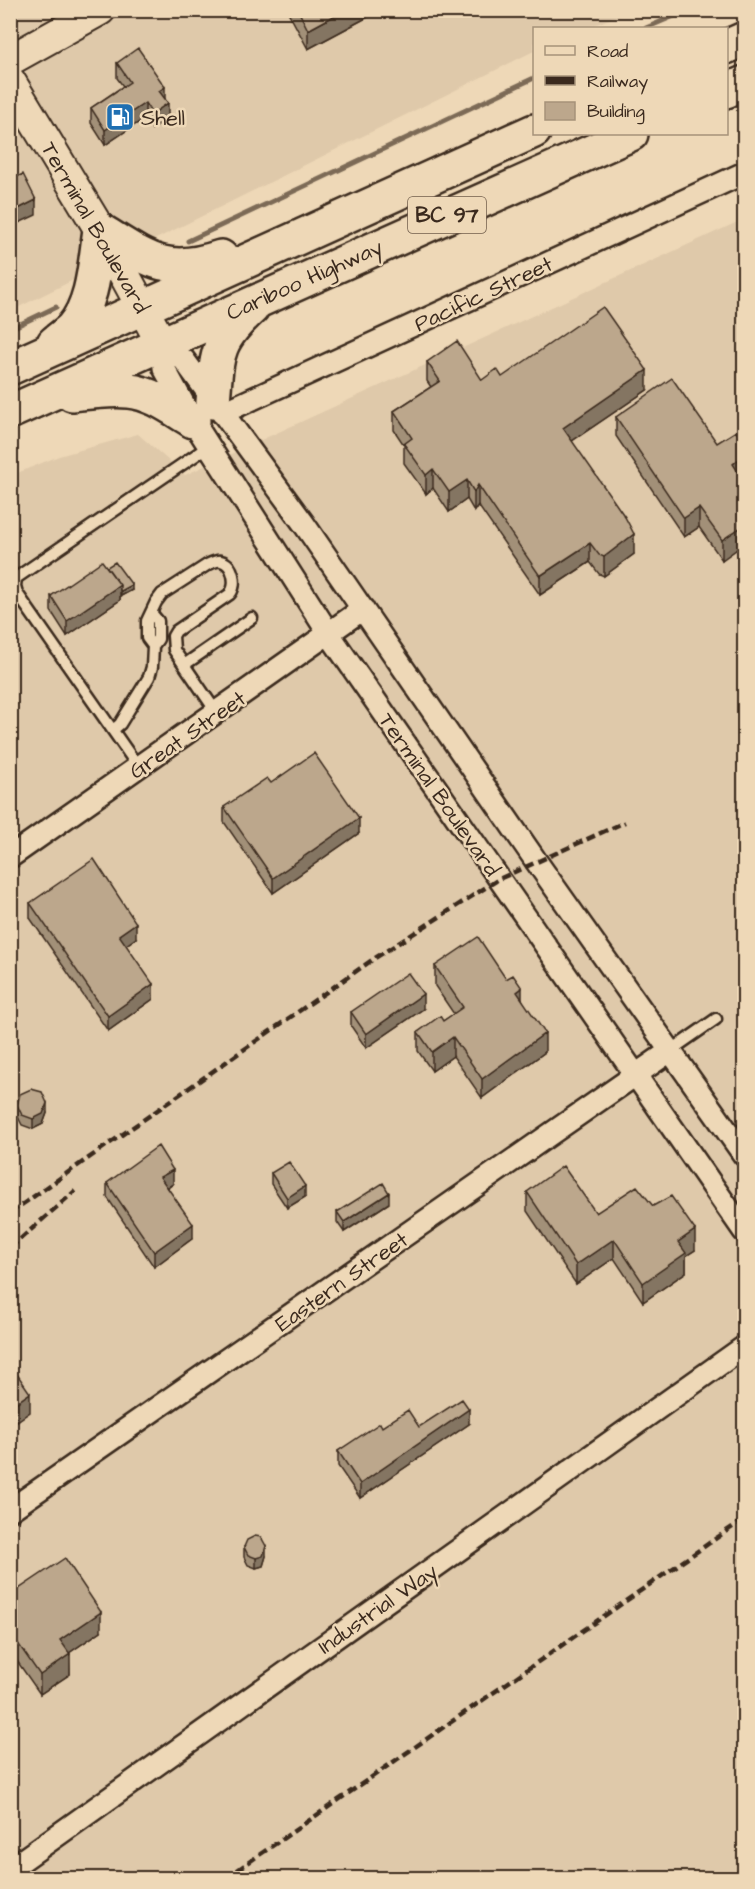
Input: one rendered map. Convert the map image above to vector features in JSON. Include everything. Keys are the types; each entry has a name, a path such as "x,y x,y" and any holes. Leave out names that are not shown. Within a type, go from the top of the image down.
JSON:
{"highway":[{"path":"728,46 744,39"},
{"path":"728,90 744,83"},
{"name":"Cariboo Highway","path":"10,368 533,131"},
{"name":"Cariboo Highway","path":"10,412 629,135"},
{"path":"162,344 168,328 179,317 410,207 452,182 499,146"},
{"path":"42,354 72,328 82,312 89,294 100,230 148,259 163,264 182,266 204,263 351,213"},
{"path":"46,397 106,390 130,391 209,420 218,356 224,339 232,326 263,297"},
{"path":"10,393 107,349 125,338 136,326 142,308"}],"street":[{"path":"10,60 100,10"},
{"name":"Terminal Boulevard","path":"10,81 100,230 162,344 164,368 304,524 536,861 744,1155"},
{"name":"Pacific Street","path":"209,420 744,173"},
{"name":"Terminal Boulevard","path":"209,420 329,634 744,1231"},
{"name":"Great Street","path":"10,857 363,609"},
{"name":"Eastern Street","path":"10,1510 670,1051"},
{"name":"Industrial Way","path":"10,1869 744,1347"}],"lane":[{"path":"139,768 17,593 16,578 209,420"},
{"path":"113,730 120,724 149,677 153,646 147,638 147,621 156,602 162,594 207,565 221,561 226,564 234,578 235,583 230,594 176,631 173,636 174,650 217,713"},
{"path":"184,665 252,618"},
{"path":"670,1051 716,1019"}],"shaded area":[{"path":"11,11 629,11 589,27 533,27 533,51 11,311"},
{"path":"744,219 744,1878 11,1878 10,476 59,456 138,434 185,475"}],"building":[{"path":"298,10 345,10 308,30"},
{"path":"138,48 165,87 159,91 168,103 152,114 145,103 105,130 91,108 130,82 117,63"},
{"path":"23,174 36,200 10,213 10,180"},
{"path":"603,307 647,370 563,428 625,517 634,534 604,557 599,555 590,543 540,576 478,485 474,492 467,480 449,492 433,469 426,475 404,444 412,438 394,411 440,381 427,362 457,341 482,380 497,369 502,377"},
{"path":"672,378 717,443 736,431 744,444 744,455 733,464 744,481 744,525 722,540 699,508 684,518 616,417"},
{"path":"102,561 120,585 67,621 51,596"},
{"path":"115,562 132,585 121,591 120,585 107,567"},
{"path":"314,753 359,818 273,878 224,807 267,778 271,783"},
{"path":"94,859 136,923 119,935 153,984 108,1016 30,903"},
{"path":"478,937 506,979 513,975 522,988 517,992 545,1033 482,1079 453,1037 432,1052 418,1032 440,1016 443,1021 463,1007 435,966"},
{"path":"408,973 423,994 366,1034 351,1012"},
{"path":"31,1089 42,1092 47,1103 43,1114 33,1119 22,1115 17,1105 20,1094"},
{"path":"158,1146 173,1170 160,1177 193,1224 154,1252 107,1183"},
{"path":"289,1162 305,1186 287,1198 271,1173"},
{"path":"563,1166 596,1213 637,1186 653,1206 671,1196 695,1230 678,1242 686,1253 643,1283 614,1239 576,1265 527,1192"},
{"path":"383,1183 389,1193 344,1222 337,1212"},
{"path":"10,1364 30,1393 10,1407"},
{"path":"462,1399 469,1409 360,1484 338,1451 380,1423 382,1427 408,1410 419,1427"},
{"path":"255,1536 261,1537 266,1546 263,1556 256,1558 248,1555 244,1547 247,1540"},
{"path":"65,1558 101,1612 60,1640 70,1654 40,1675 10,1632 10,1595"}],"waterway":[{"path":"648,27 688,10"},
{"path":"188,241 533,78"},
{"path":"10,329 56,307"}],"railway":[{"path":"10,1213 375,958 499,879 625,822"},
{"path":"10,1248 75,1191"},
{"path":"226,1878 744,1519"}],"place":[{"name":"Shell","path":"120,117"}]}
